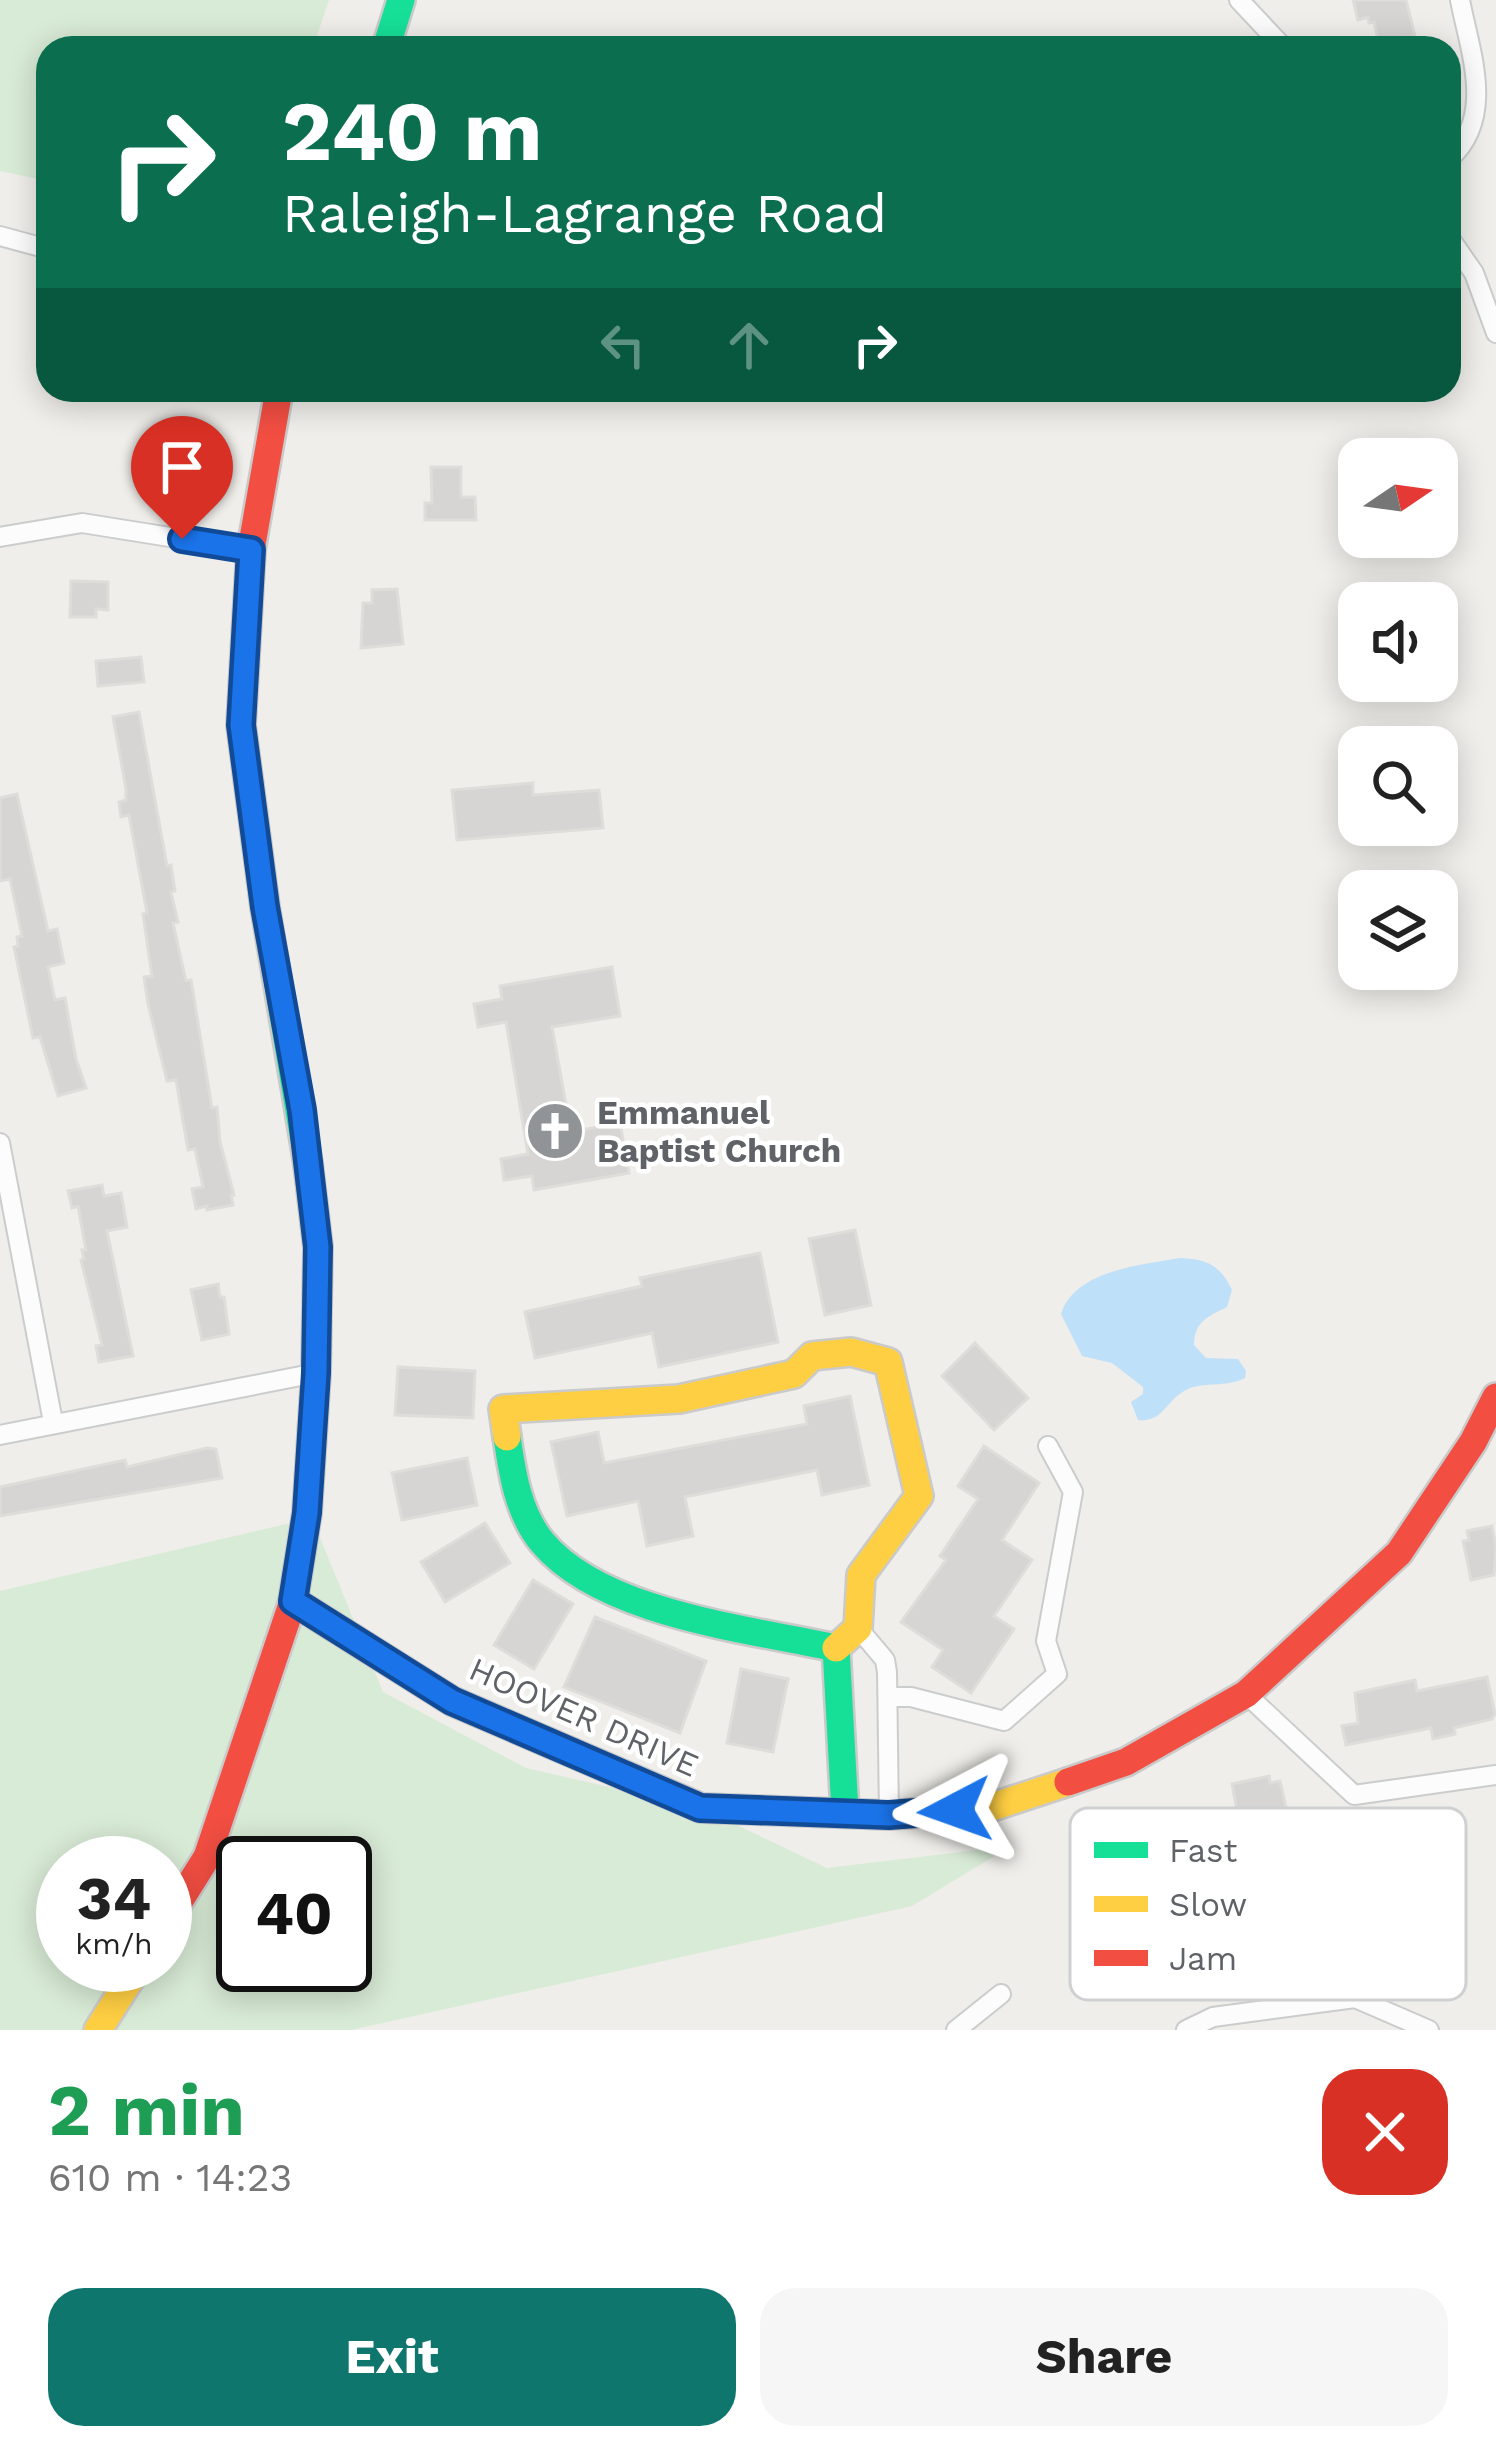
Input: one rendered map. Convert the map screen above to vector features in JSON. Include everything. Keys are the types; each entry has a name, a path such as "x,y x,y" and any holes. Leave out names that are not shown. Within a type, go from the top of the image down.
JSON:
{"street":[{"path":"390,36 400,0"},
{"path":"1239,0 1273,36"},
{"path":"1460,0 1480,102 1461,147"},
{"path":"0,236 36,246"},
{"path":"1461,254 1474,273 1496,333"},
{"path":"192,1881 207,1857 293,1601 307,1513 316,1373 318,1247 302,1110 265,907 241,725 251,550 277,402"},
{"path":"0,537 82,523 251,550"},
{"path":"0,1143 53,1422"},
{"path":"836,1648 632,1599 568,1571 539,1540 513,1483 503,1409 680,1400 794,1374 812,1356 851,1352 888,1362 919,1496 861,1575 858,1628 885,1660 889,1815"},
{"path":"0,1435 316,1373"},
{"name":"HOOVER DRIVE","path":"293,1601 452,1701 700,1808 889,1815 988,1808 1126,1762 1246,1694 1400,1552 1473,1442 1496,1397"},
{"path":"889,1697 910,1697 1004,1721 1057,1674 1046,1641 1072,1492 1048,1446"},
{"path":"836,1648 858,1628"},
{"path":"836,1648 845,1812"},
{"path":"1246,1694 1354,1795 1496,1775"},
{"path":"98,2030 122,1992"},
{"path":"956,2030 1001,1994"},
{"path":"1186,2030 1214,2017 1340,2000"},
{"path":"1360,2000 1429,2030"}],"green space":[{"path":"0,0 329,0 317,36 36,36 36,178 0,171"},
{"path":"312,1518 383,1692 526,1768 701,1808 827,1868 1011,1846 912,1906 351,2030 0,2030 0,1591"}],"water":[{"path":"1180,1258 1212,1265 1232,1290 1227,1307 1199,1325 1194,1345 1206,1358 1238,1359 1245,1378 1193,1387 1153,1418 1138,1420 1131,1402 1143,1394 1143,1387 1112,1363 1082,1356 1061,1314 1069,1299 1095,1279"}],"building":[{"path":"1353,0 1406,0 1415,36 1377,36 1368,17 1358,20"},
{"path":"431,467 461,467 461,497 475,497 476,520 425,520 425,503 432,503"},
{"path":"71,581 108,582 108,610 96,609 96,617 70,617"},
{"path":"397,589 403,644 361,648 363,603 372,603 372,590"},
{"path":"141,657 144,682 98,686 96,661"},
{"path":"139,712 167,866 171,865 178,922 173,923 186,981 191,980 212,1108 217,1107 220,1142 234,1195 233,1205 207,1210 207,1206 196,1209 192,1189 203,1187 195,1149 188,1150 176,1080 167,1081 148,1004 144,977 152,976 143,914 147,913 129,815 121,817 119,802 126,800 126,789 113,717"},
{"path":"533,783 533,795 599,790 603,828 457,840 452,790"},
{"path":"17,794 48,931 57,929 64,963 48,967 55,1000 65,998 86,1088 58,1096 40,1037 33,1038 14,947 22,936 10,879 0,881 0,798"},
{"path":"612,967 620,1016 552,1027 571,1132 620,1123 629,1173 534,1190 532,1176 504,1180 501,1159 528,1154 506,1022 478,1027 474,1004 502,999 500,986"},
{"path":"102,1185 104,1196 121,1193 127,1227 107,1231 133,1356 99,1362 96,1346 102,1345 81,1260 86,1250 78,1206 72,1208 68,1191"},
{"path":"855,1230 871,1305 825,1315 809,1239"},
{"path":"760,1253 778,1342 659,1367 652,1333 535,1358 525,1312 642,1286 640,1278"},
{"path":"218,1284 229,1334 202,1340 191,1290"},
{"path":"975,1343 1028,1398 994,1430 942,1376"},
{"path":"398,1367 475,1371 473,1418 395,1415"},
{"path":"850,1396 869,1485 822,1495 817,1470 685,1497 693,1536 647,1546 638,1501 567,1516 551,1442 598,1432 604,1463 807,1424 804,1406"},
{"path":"984,1446 1039,1483 1002,1540 1032,1560 994,1616 1014,1629 971,1693 932,1667 943,1650 901,1622 946,1560 940,1556 978,1499 958,1486"},
{"path":"216,1449 222,1478 0,1516 0,1487 125,1460 127,1467"},
{"path":"467,1458 477,1505 402,1520 392,1473"},
{"path":"485,1523 510,1563 445,1602 421,1562"},
{"path":"1492,1526 1494,1575 1471,1580 1463,1541 1469,1540 1467,1531"},
{"path":"533,1580 573,1604 534,1669 494,1645"},
{"path":"595,1617 706,1661 680,1733 564,1687"},
{"path":"741,1669 788,1679 773,1752 727,1743"},
{"path":"1487,1677 1492,1719 1454,1728 1455,1734 1433,1739 1431,1728 1346,1745 1342,1726 1358,1723 1355,1693 1415,1680 1417,1691"},
{"path":"1269,1776 1270,1783 1280,1781 1286,1808 1236,1808 1232,1784"}],"traffic: fast":[{"path":"390,36 401,0"},
{"path":"248,603 241,725 265,907 308,1164"},
{"path":"507,1437 527,1518 542,1542 568,1566 601,1586 679,1615 836,1648 845,1812"}],"traffic: slow":[{"path":"507,1437 503,1409 679,1399 794,1374 812,1356 851,1352 888,1362 919,1496 861,1575 858,1628 836,1648"},
{"path":"293,1601 452,1701 701,1808 889,1815 989,1808 1068,1782"},
{"path":"98,2030 122,1992"}],"traffic: jam":[{"path":"248,603 251,550 277,402"},
{"path":"192,1881 207,1857 293,1601 307,1513 316,1373 318,1247 308,1164"},
{"path":"1068,1782 1126,1762 1246,1694 1399,1553 1473,1442 1496,1397"}],"place":[{"name":"Emmanuel Baptist Church","path":"555,1131"}],"route":[{"path":"182,539 251,550 241,725 265,907 302,1110 318,1247 307,1513 293,1601 452,1701 700,1808 889,1815 955,1810"}]}
